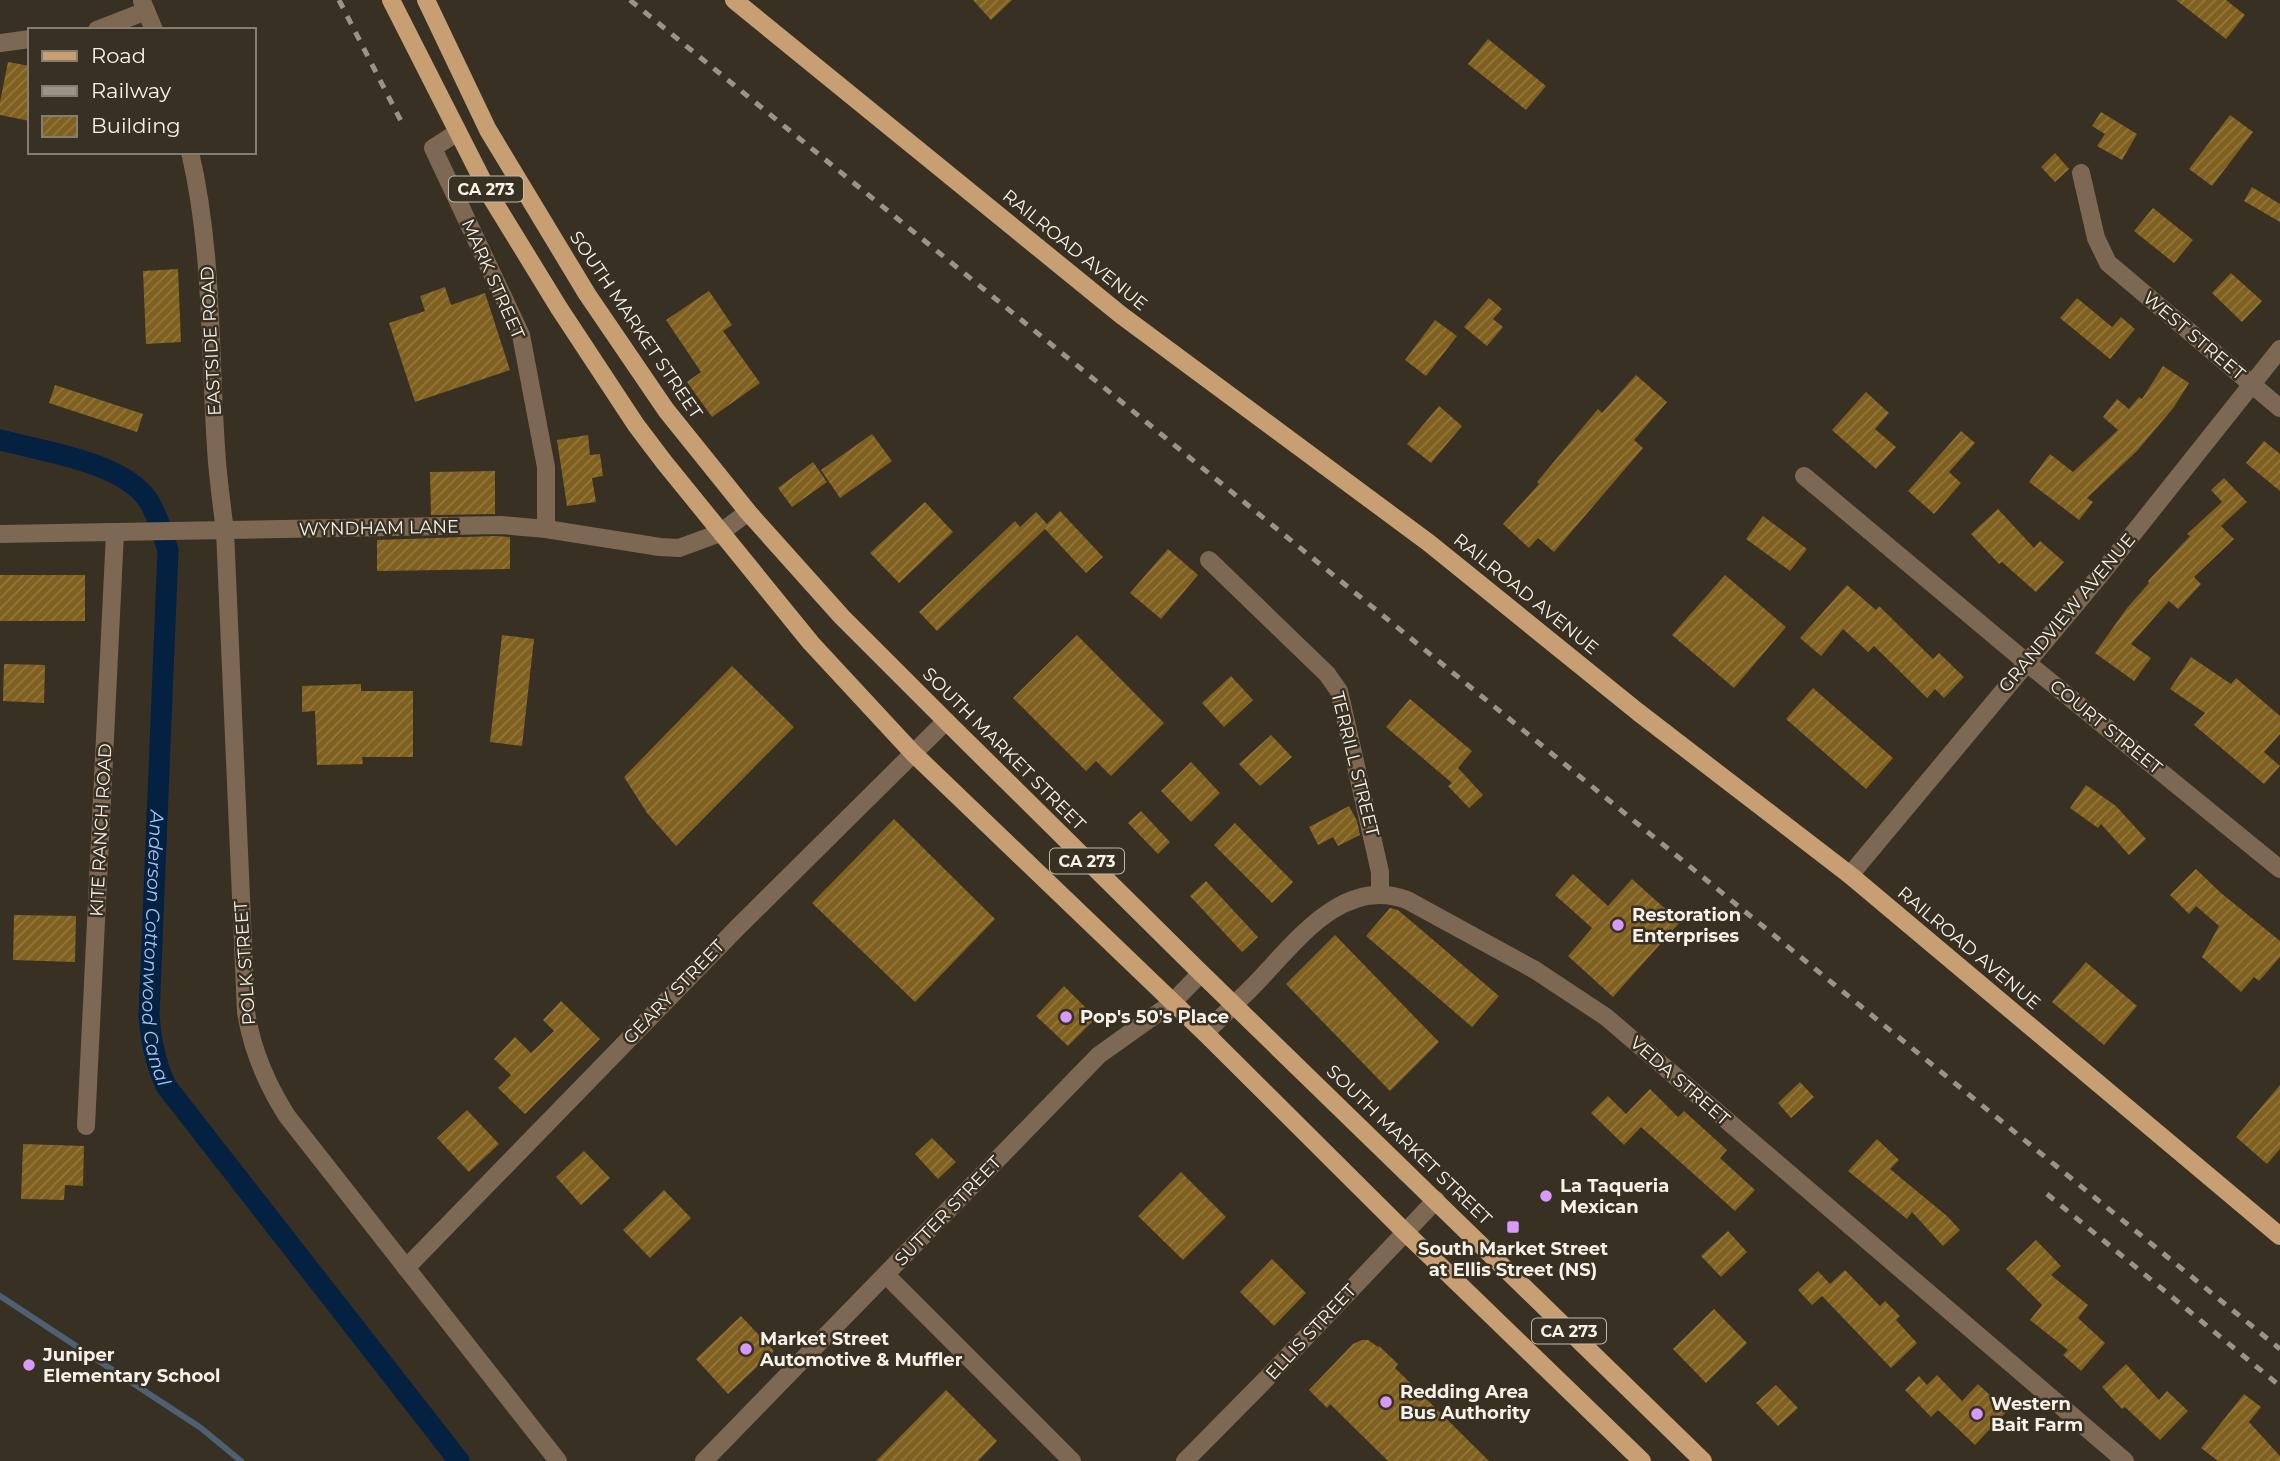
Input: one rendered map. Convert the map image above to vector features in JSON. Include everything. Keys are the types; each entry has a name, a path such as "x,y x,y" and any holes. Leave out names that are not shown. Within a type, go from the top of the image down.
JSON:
{"main road":[{"name":"CA 273","path":"391,0 491,197 559,308 636,425 720,533 811,643 913,753 1205,1033 1405,1232 1642,1461"},
{"name":"SOUTH MARKET STREET","path":"426,0 488,130 587,294 666,410 748,512 842,617 946,721 1696,1458"},
{"name":"RAILROAD AVENUE","path":"734,0 1121,315 1429,543 1638,712 1850,875 2280,1236"}],"street":[{"path":"101,28 144,5 153,28"},
{"path":"0,43 28,39"},
{"name":"MARK STREET","path":"458,132 433,148 521,335 546,467 546,529"},
{"name":"EASTSIDE ROAD","path":"190,154 199,190 207,250 217,462 225,531"},
{"name":"WEST STREET","path":"2081,173 2096,238 2108,263 2280,408"},
{"name":"GRANDVIEW AVENUE","path":"1850,875 2253,386 2280,349"},
{"name":"COURT STREET","path":"1804,476 2280,869"},
{"name":"WYNDHAM LANE","path":"0,534 134,534 501,525 679,548 720,533 748,512"},
{"name":"POLK STREET","path":"225,531 243,970 250,1035 261,1069 287,1116 558,1461"},
{"name":"KITE RANCH ROAD","path":"86,1126 115,533"},
{"name":"TERRILL STREET","path":"1209,560 1327,674 1339,691 1380,872 1380,894"},
{"name":"GEARY STREET","path":"407,1268 738,927 946,721"},
{"name":"VEDA STREET","path":"1205,1033 1305,931 1328,912 1347,901 1380,894 1396,896 1419,906 1535,970 1606,1017 2125,1461"},
{"name":"SUTTER STREET","path":"704,1461 1099,1055 1172,1003 1201,973"},
{"name":"ELLIS STREET","path":"1185,1461 1436,1200"},
{"path":"886,1275 1072,1461"}],"building":[{"path":"973,0 1012,0 991,20"},
{"path":"2176,0 2226,0 2245,15 2226,39"},
{"path":"1488,39 1546,86 1526,110 1468,64"},
{"path":"8,62 28,66 28,121 0,115"},
{"path":"2101,112 2137,134 2122,160 2097,146 2105,134 2092,126"},
{"path":"2230,115 2253,132 2212,186 2189,169"},
{"path":"2055,153 2069,169 2055,182 2041,167"},
{"path":"2252,187 2280,204 2280,222 2244,201"},
{"path":"2153,208 2193,240 2174,263 2134,231"},
{"path":"178,269 181,342 146,344 143,271"},
{"path":"2231,273 2262,301 2242,322 2212,293"},
{"path":"445,287 451,305 485,293 510,370 415,402 389,323 425,311 420,296"},
{"path":"709,291 732,325 723,331 760,383 712,417 687,382 701,372 666,320"},
{"path":"1489,298 1502,309 1493,319 1503,327 1487,346 1464,327"},
{"path":"2077,298 2112,327 2121,317 2135,329 2110,359 2060,318"},
{"path":"1435,320 1457,336 1426,376 1405,360"},
{"path":"2163,366 2189,383 2174,407 2137,451 2087,498 2093,502 2079,520 2029,482 2050,454 2073,472 2118,430 2103,417 2117,399 2129,409 2139,397 2142,399"},
{"path":"1636,375 1667,402 1634,440 1643,448 1554,552 1538,538 1529,548 1503,524 1539,484 1537,482 1598,409 1602,413"},
{"path":"55,385 143,414 137,432 49,403"},
{"path":"1866,392 1889,413 1875,429 1896,447 1876,469 1832,430"},
{"path":"1439,406 1462,426 1431,463 1407,444"},
{"path":"1961,431 1975,443 1949,472 1961,483 1934,514 1908,491"},
{"path":"872,434 892,461 840,498 821,470"},
{"path":"588,435 590,455 600,454 603,476 592,478 596,502 567,506 557,440"},
{"path":"2264,441 2280,454 2280,491 2246,463"},
{"path":"813,462 827,482 792,507 778,488"},
{"path":"495,471 495,514 431,515 430,472"},
{"path":"2224,478 2247,502 2221,526 2234,539 2194,577 2201,584 2178,609 2169,601 2131,644 2151,658 2134,681 2095,653 2148,581 2190,536 2187,534 2222,502 2211,490"},
{"path":"925,502 953,532 899,583 870,553"},
{"path":"1998,509 2034,548 2040,541 2064,562 2036,592 2002,562 1999,564 1971,534"},
{"path":"1060,511 1103,557 1086,573 1045,529 937,631 919,612 1015,521 1020,527 1036,512 1047,524"},
{"path":"1763,516 1807,549 1790,571 1746,539"},
{"path":"510,537 510,569 377,571 377,540"},
{"path":"1168,549 1198,575 1161,619 1130,593"},
{"path":"0,575 85,575 85,621 0,621"},
{"path":"1725,575 1786,627 1734,688 1672,635"},
{"path":"1847,585 1876,610 1879,606 1933,659 1939,653 1964,677 1944,698 1935,689 1927,698 1874,646 1868,652 1843,629 1821,656 1800,638"},
{"path":"502,635 534,639 522,746 490,742"},
{"path":"1077,635 1164,723 1111,776 1096,761 1086,771 1013,698"},
{"path":"2191,657 2231,684 2236,678 2280,716 2280,734 2264,752 2280,766 2264,784 2194,725 2205,713 2170,689"},
{"path":"4,664 45,665 44,703 3,701"},
{"path":"732,666 794,727 676,846 647,813 624,777"},
{"path":"1231,676 1253,700 1224,727 1202,703"},
{"path":"361,684 361,691 413,691 413,757 362,757 363,764 317,765 315,711 302,712 302,686"},
{"path":"1813,688 1893,758 1866,789 1786,719"},
{"path":"1410,699 1472,751 1458,768 1483,795 1469,808 1448,786 1452,783 1386,727"},
{"path":"1271,735 1292,757 1260,786 1239,764"},
{"path":"1191,762 1220,793 1191,822 1161,791"},
{"path":"2086,785 2116,806 2146,839 2129,855 2101,824 2098,828 2070,808"},
{"path":"1349,806 1357,821 1360,835 1338,846 1333,837 1318,845 1309,827"},
{"path":"1141,811 1170,842 1158,854 1128,823"},
{"path":"894,819 995,919 915,1002 812,903"},
{"path":"1235,823 1293,882 1272,903 1214,845"},
{"path":"2196,869 2280,941 2280,957 2259,981 2254,977 2241,992 2202,957 2219,926 2196,906 2189,914 2170,895"},
{"path":"1573,874 1608,906 1632,879 1680,922 1613,997 1568,956 1592,928 1555,895"},
{"path":"1206,881 1258,937 1242,952 1190,896"},
{"path":"1390,908 1398,910 1499,996 1472,1027 1366,936"},
{"path":"14,915 76,916 75,962 13,960"},
{"path":"1335,935 1439,1042 1390,1091 1286,984"},
{"path":"2086,962 2137,1006 2104,1045 2052,1002"},
{"name":"Pop's 50's Place","path":"1064,986 1096,1018 1068,1046 1036,1016"},
{"path":"561,1001 600,1039 525,1114 498,1088 511,1075 494,1059 515,1037 531,1053 554,1031 543,1020"},
{"path":"1800,1082 1814,1097 1791,1118 1778,1103"},
{"path":"2280,1085 2280,1149 2267,1164 2236,1137"},
{"path":"1650,1089 1678,1117 1684,1111 1727,1150 1720,1158 1755,1190 1735,1211 1641,1127 1624,1145 1591,1113 1608,1096 1626,1114"},
{"path":"467,1110 499,1144 469,1172 437,1138"},
{"path":"932,1138 956,1162 938,1179 915,1154"},
{"path":"1877,1139 1899,1160 1890,1169 1960,1230 1943,1246 1912,1212 1907,1219 1848,1171"},
{"path":"23,1144 84,1146 83,1186 65,1185 64,1200 21,1199"},
{"path":"584,1151 610,1178 581,1205 556,1177"},
{"path":"1181,1172 1226,1217 1183,1260 1138,1216"},
{"path":"664,1190 691,1218 650,1258 623,1230"},
{"path":"1728,1231 1747,1252 1721,1277 1701,1256"},
{"path":"2036,1240 2061,1266 2051,1275 2088,1305 2078,1318 2105,1343 2081,1371 2063,1355 2068,1350 2030,1320 2042,1305 2006,1269"},
{"path":"1272,1259 1306,1293 1274,1326 1240,1292"},
{"path":"1845,1270 1880,1306 1885,1301 1900,1316 1896,1320 1917,1343 1891,1368 1822,1296 1812,1305 1798,1290 1818,1271 1830,1284"},
{"path":"1714,1309 1747,1343 1706,1383 1673,1349"},
{"path":"741,1316 774,1351 728,1394 696,1359"},
{"name":"Redding Area Bus Authority","path":"1362,1340 1379,1346 1398,1364 1395,1368 1489,1461 1388,1461 1330,1404 1327,1408 1309,1390 1353,1344"},
{"path":"2126,1364 2159,1400 2167,1391 2188,1411 2160,1440 2125,1407 2122,1409 2102,1387"},
{"path":"1937,1375 1962,1401 1978,1384 2007,1411 1975,1445 1938,1410 1931,1417 1905,1390 1919,1376 1927,1385"},
{"path":"1776,1385 1798,1408 1778,1426 1756,1403"},
{"path":"946,1390 997,1441 978,1461 876,1461"},
{"path":"2244,1394 2261,1407 2249,1422 2280,1456 2280,1461 2218,1461 2201,1448"}],"waterway":[{"name":"Anderson Cottonwood Canal","path":"0,440 80,460 120,476 148,500 168,550 149,1015 154,1051 166,1086 459,1461"},
{"path":"0,1296 201,1428 241,1461"}],"railway":[{"path":"339,0 403,125"},
{"path":"630,0 2280,1349"},
{"path":"2047,1194 2280,1386"}],"place":[{"name":"Restoration Enterprises","path":"1618,925"},
{"name":"Pop's 50's Place","path":"1066,1017"},
{"name":"La Taqueria Mexican","path":"1546,1196"},
{"name":"South Market Street at Ellis Street (NS)","path":"1513,1227"},
{"name":"Market Street Automotive & Muffler","path":"746,1349"},
{"name":"Juniper Elementary School","path":"29,1365"},
{"name":"Redding Area Bus Authority","path":"1386,1402"},
{"name":"Western Bait Farm","path":"1977,1414"}]}
